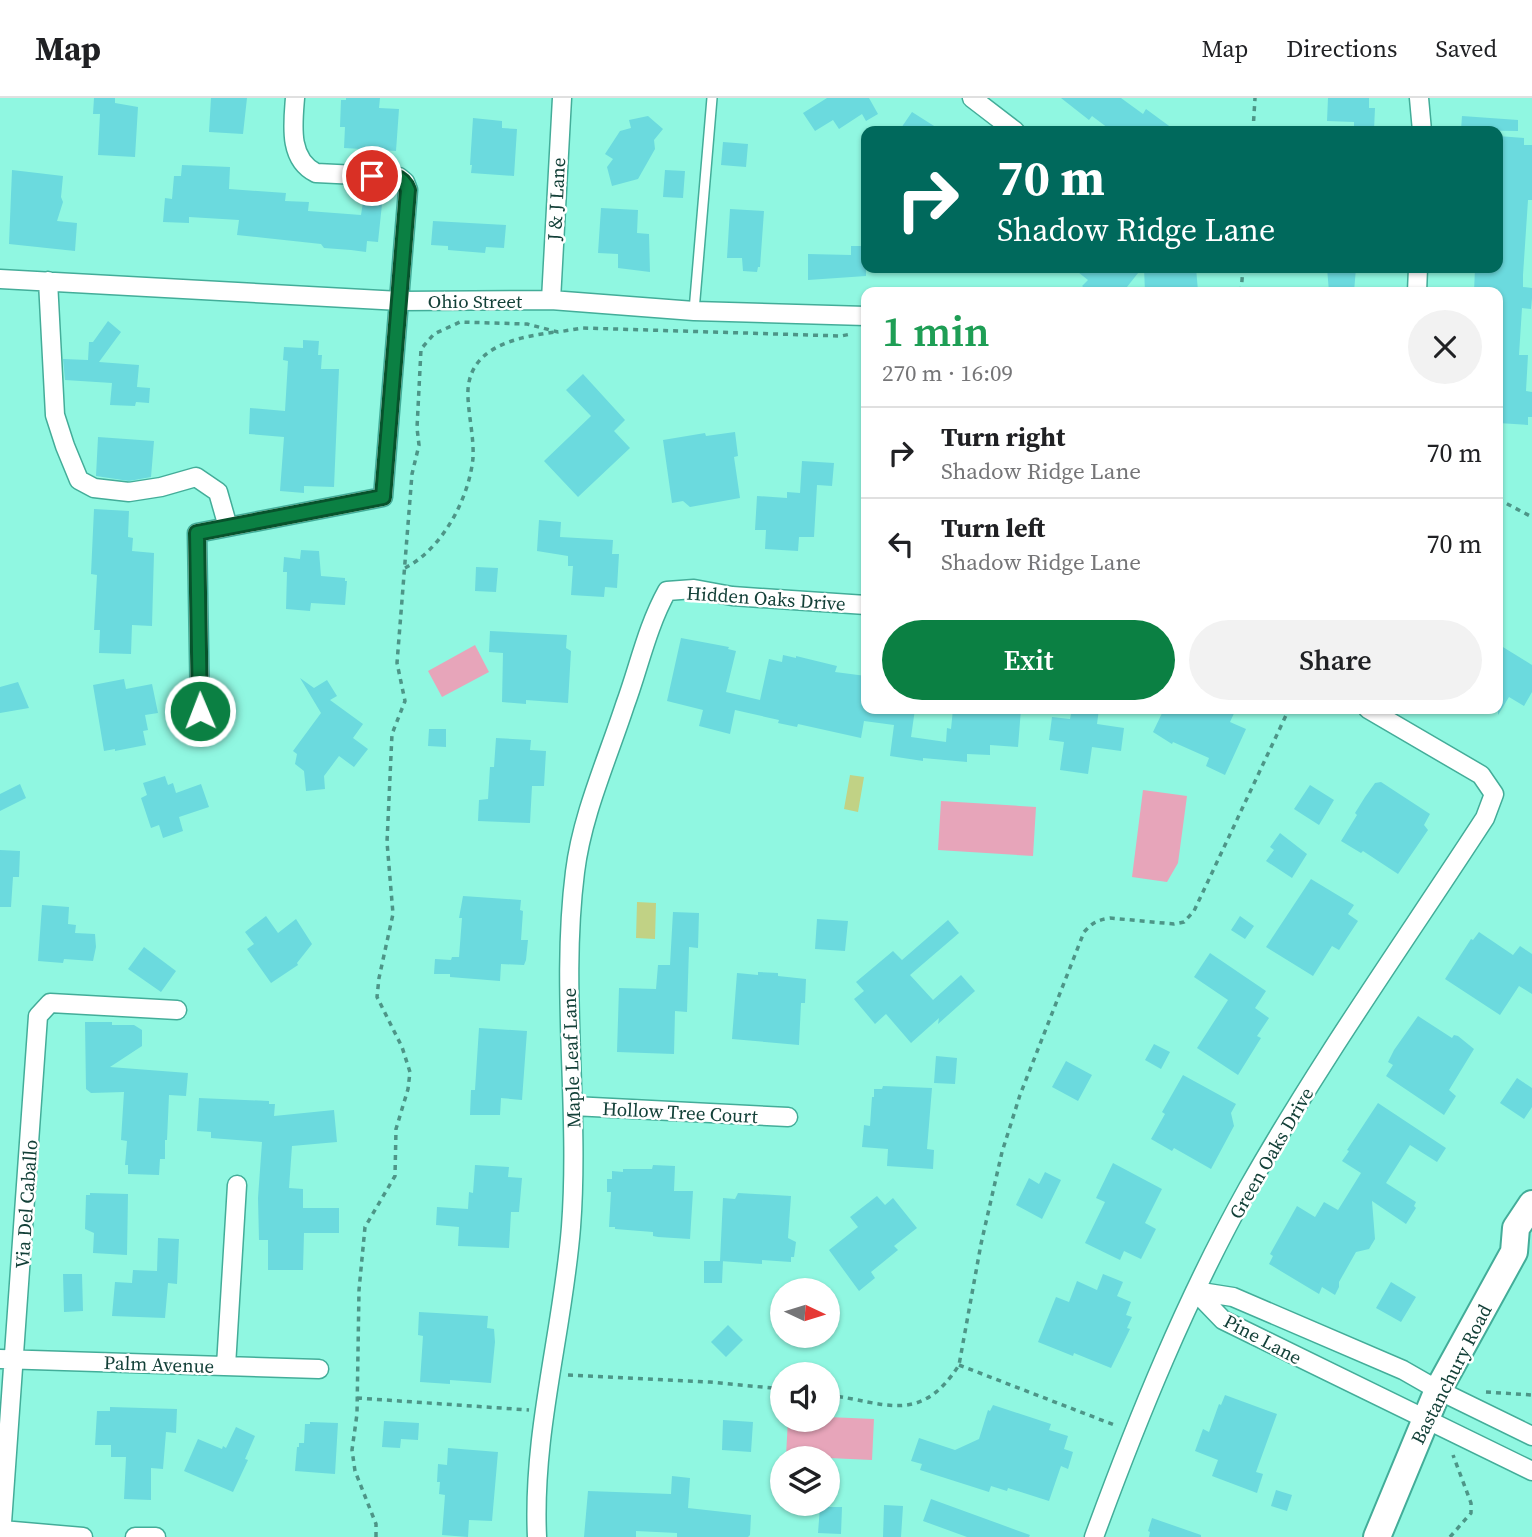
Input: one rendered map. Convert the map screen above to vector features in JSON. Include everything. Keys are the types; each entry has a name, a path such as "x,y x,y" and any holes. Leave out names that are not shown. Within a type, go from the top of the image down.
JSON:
{"main road":[{"name":"Bastanchury Road","path":"1377,1537 1438,1390 1523,1250 1516,1228 1532,1204"}],"street":[{"path":"200,711 197,533 383,497 408,190 399,177 316,173 308,169 298,155 294,143 295,98"},
{"name":"J & J Lane","path":"551,300 562,98"},
{"path":"972,98 1009,126"},
{"path":"1419,98 1422,126"},
{"name":"Ohio Street","path":"0,279 400,301 551,300 694,311 861,316"},
{"path":"48,281 55,415 79,480 94,488 129,492 162,487 196,477 218,492 228,527"},
{"name":"Hidden Oaks Drive","path":"667,592 694,589 732,596 861,605"},
{"name":"Maple Leaf Lane","path":"537,1537 538,1468 571,1231 575,1167 568,970 575,869 585,824 644,652 652,617 667,592"},
{"name":"Green Oaks Drive","path":"1094,1537 1132,1432 1195,1291 1248,1189 1303,1096 1485,818 1494,794 1481,775 1377,714"},
{"name":"Via Del Caballo","path":"1,1534 8,1360 38,1017 50,1003 177,1010"},
{"name":"Hollow Tree Court","path":"573,1107 788,1117"},
{"path":"226,1366 237,1185"},
{"name":"Pine Lane","path":"1195,1291 1233,1297 1403,1370 1532,1436"},
{"name":"Pine Lane","path":"1195,1291 1223,1320 1300,1360 1532,1471"},
{"path":"1300,1360 1313,1332"},
{"name":"Palm Avenue","path":"8,1360 319,1370"},
{"path":"1,1534 83,1537"},
{"path":"135,1537 156,1537"}],"lane":[{"path":"694,311 712,98"}],"path":[{"path":"1253,126 1255,98"},
{"path":"376,1537 376,1524 355,1471 352,1450 357,1398 359,1290 365,1227 395,1176 396,1129 408,1089 410,1072 402,1047 377,997 393,914 387,842 392,734 405,701 397,663 412,474 419,445 417,428 421,349 433,334 460,321 527,324 558,332"},
{"path":"404,569 414,564 441,537 452,520 468,481 473,458 468,396 470,377 484,355 499,345 524,336 583,328 841,337 853,334"},
{"path":"1503,502 1532,517"},
{"path":"840,1398 885,1407 909,1404 927,1399 950,1380 959,1365 981,1244 1002,1152 1020,1095 1084,932 1099,919 1174,924 1184,922 1194,911 1287,714"},
{"path":"959,1365 1132,1432"},
{"path":"551,1374 770,1388"},
{"path":"1486,1392 1532,1395"},
{"path":"357,1398 545,1411"},
{"path":"1450,1537 1471,1513 1471,1503 1453,1455"}],"shaded area":[{"path":"475,645 489,672 442,697 428,671"},
{"path":"850,775 864,777 858,812 844,809"},
{"path":"1143,790 1187,796 1178,863 1167,882 1132,877"},
{"path":"941,801 1036,807 1033,856 938,850"},
{"path":"637,902 656,903 655,939 636,938"},
{"path":"840,1418 874,1419 872,1460 840,1459 840,1446 787,1446 787,1432 840,1432"}],"building":[{"path":"94,98 115,98 115,103 138,107 135,157 98,155 100,114 93,114"},
{"path":"211,98 247,98 243,134 209,132"},
{"path":"380,98 379,108 399,109 396,151 344,148 345,127 340,127 341,100"},
{"path":"827,98 869,98 878,114 866,121 862,114 839,129 833,120 815,131 803,113"},
{"path":"1061,98 1121,98 1143,114 1146,109 1169,126 1105,126 1092,116 1089,120"},
{"path":"1328,98 1369,98 1369,108 1375,108 1374,126 1354,126 1354,122 1327,121"},
{"path":"912,112 934,126 902,126"},
{"path":"648,116 663,129 654,140 655,149 638,179 612,186 607,167 613,159 605,154 620,131 631,128 629,120"},
{"path":"1462,116 1518,120 1518,131 1503,131 1503,126 1461,126"},
{"path":"473,118 502,121 502,128 517,129 514,176 471,173"},
{"path":"1503,136 1524,138 1524,145 1532,145 1532,200 1528,200 1523,287 1532,288 1532,298 1531,309 1522,308 1519,355 1528,355 1526,391 1532,392 1532,417 1528,417 1528,425 1503,423 1503,287 1474,287 1475,273 1503,273"},
{"path":"723,142 748,144 746,167 721,165"},
{"path":"182,165 230,167 229,189 286,193 285,201 309,202 308,211 361,215 363,202 382,204 378,242 367,241 366,252 237,235 239,220 189,217 189,223 163,222 165,198 172,199 174,176 181,176"},
{"path":"12,170 63,176 63,202 57,221 77,223 75,251 9,244"},
{"path":"665,170 685,171 683,198 663,197"},
{"path":"601,208 638,210 637,233 649,234 650,272 618,268 618,254 598,253"},
{"path":"730,209 764,211 760,267 757,272 743,271 742,258 727,258"},
{"path":"433,221 506,225 504,248 486,247 485,253 448,250 448,246 431,245"},
{"path":"851,246 861,246 861,273 866,273 866,276 808,280 808,254 851,255"},
{"path":"1079,273 1138,273 1127,287 1082,286 1088,280"},
{"path":"1144,273 1196,273 1198,287 1145,287"},
{"path":"1327,273 1356,273 1354,287 1329,287"},
{"path":"108,321 121,332 99,362 139,365 137,387 150,388 149,403 136,402 135,406 110,405 112,383 65,380 63,359 88,360 89,342 93,342"},
{"path":"303,340 319,341 321,369 339,369 334,487 304,486 304,493 280,491 284,437 249,434 250,408 285,411 288,361 283,360 284,347 303,348"},
{"path":"583,374 625,420 614,431 630,448 578,497 544,461 591,416 566,390"},
{"path":"735,432 738,456 734,457 740,498 690,507 683,501 672,503 663,440 705,433 706,436"},
{"path":"98,437 154,441 151,477 129,481 96,476"},
{"path":"802,461 834,463 832,486 817,485 814,537 799,537 798,551 765,549 766,530 755,530 757,496 787,498 787,492 800,493"},
{"path":"94,509 129,511 128,537 133,538 132,551 154,553 152,626 132,625 131,654 99,653 100,630 94,630 97,575 91,574"},
{"path":"539,520 561,522 560,537 613,540 612,554 619,554 617,588 605,587 604,597 571,595 573,566 568,566 568,556 537,551"},
{"path":"301,550 319,551 321,576 345,578 345,605 311,603 310,611 286,609 287,572 283,572 284,557 300,559"},
{"path":"476,567 498,568 496,592 475,591"},
{"path":"490,631 567,635 566,648 571,651 568,703 526,700 526,704 502,702 503,653 489,652"},
{"path":"681,638 729,647 728,649 736,651 726,692 760,700 769,659 782,662 783,655 796,656 837,666 835,672 861,675 861,714 914,714 911,737 946,742 947,728 951,729 952,714 1021,714 1018,747 990,745 990,755 967,754 967,762 923,758 923,761 890,756 894,725 864,721 861,738 798,724 797,727 778,723 779,720 735,710 730,734 699,726 703,710 667,701"},
{"path":"1503,647 1532,665 1532,692 1524,706 1509,697 1503,707"},
{"path":"300,678 314,688 327,680 337,696 330,700 363,724 353,738 368,749 354,767 339,756 324,776 325,789 306,791 304,771 295,764 297,754 293,751 321,713"},
{"path":"124,679 126,689 152,684 158,713 145,715 148,730 143,731 146,745 104,751 93,685"},
{"path":"18,682 29,708 0,713 0,687"},
{"path":"1071,714 1098,714 1097,724 1124,728 1121,751 1092,747 1088,774 1060,770 1064,742 1049,740 1052,717 1070,719"},
{"path":"1162,714 1234,714 1230,722 1246,729 1225,775 1206,766 1209,758 1173,742 1172,744 1153,732"},
{"path":"429,729 446,729 446,747 428,746"},
{"path":"496,738 531,740 530,750 546,751 544,786 532,786 530,823 478,821 479,800 488,799 490,767 494,767"},
{"path":"165,776 168,785 173,783 176,793 201,784 209,807 179,817 183,831 163,838 159,825 151,828 141,798 147,795 143,783"},
{"path":"1381,782 1430,814 1424,825 1428,830 1398,874 1363,851 1361,853 1341,841 1365,797 1375,783"},
{"path":"20,784 26,798 0,811 0,794"},
{"path":"1310,785 1334,800 1319,825 1294,809"},
{"path":"1280,833 1307,854 1292,878 1266,861 1274,850 1270,847"},
{"path":"0,850 20,851 19,877 13,877 11,907 0,907"},
{"path":"1311,879 1354,905 1348,914 1358,921 1339,950 1332,946 1313,976 1266,947"},
{"path":"463,896 521,900 521,940 528,940 526,960 524,965 501,964 500,981 434,974 435,959 451,960 452,957 459,957 462,918 459,918"},
{"path":"42,905 69,907 68,924 76,925 75,933 95,934 93,961 38,961"},
{"path":"673,912 699,913 698,948 689,947 687,1012 675,1011 674,1054 617,1052 619,988 656,989 658,965 670,965"},
{"path":"266,916 278,933 296,919 312,944 298,965 271,983 247,949 254,944 245,932"},
{"path":"1240,916 1254,926 1245,939 1231,930"},
{"path":"817,919 848,921 845,951 815,949"},
{"path":"948,920 959,933 910,975 933,1000 961,975 975,991 938,1024 939,1018 911,1043 886,1014 875,1024 854,999 864,991 856,982 893,951 902,960"},
{"path":"1479,932 1513,955 1520,946 1532,954 1532,994 1519,986 1500,1015 1445,979 1471,939"},
{"path":"144,947 176,971 161,992 128,969"},
{"path":"1210,953 1266,991 1255,1008 1269,1018 1257,1036 1261,1038 1238,1075 1197,1048 1228,1000 1194,977"},
{"path":"758,972 806,979 805,1003 801,1003 799,1045 732,1039 737,973 758,975"},
{"path":"1418,1016 1452,1038 1454,1035 1458,1036 1474,1049 1449,1090 1456,1096 1444,1115 1386,1076 1393,1065 1388,1062 1394,1050"},
{"path":"85,1022 134,1025 142,1030 142,1046 110,1067 188,1073 186,1096 169,1095 165,1159 160,1159 159,1175 128,1174 128,1165 125,1165 127,1141 121,1140 124,1092 91,1093 86,1089"},
{"path":"479,1028 527,1031 522,1100 501,1098 500,1115 470,1115 471,1090 475,1090"},
{"path":"1154,1044 1170,1052 1161,1069 1145,1060"},
{"path":"936,1056 957,1058 955,1084 934,1083"},
{"path":"1066,1061 1092,1075 1078,1101 1052,1087"},
{"path":"1183,1075 1236,1104 1231,1113 1234,1126 1211,1169 1174,1148 1172,1151 1151,1139 1165,1114 1162,1112"},
{"path":"1517,1078 1532,1088 1532,1107 1524,1119 1500,1103"},
{"path":"883,1086 932,1088 927,1149 934,1150 933,1169 887,1166 888,1149 862,1147 864,1125 870,1126 874,1089 882,1089"},
{"path":"199,1098 269,1101 269,1104 275,1104 274,1116 334,1110 337,1142 292,1146 289,1188 303,1189 303,1208 339,1208 339,1233 304,1233 303,1270 268,1270 268,1240 259,1240 258,1198 262,1142 211,1138 211,1132 197,1131"},
{"path":"1378,1103 1446,1148 1437,1162 1410,1145 1386,1183 1416,1202 1416,1208 1406,1224 1372,1201 1375,1239 1369,1249 1356,1252 1339,1282 1335,1295 1322,1287 1319,1294 1269,1264 1273,1256 1270,1254 1297,1206 1315,1217 1324,1202 1338,1210 1361,1173 1342,1161"},
{"path":"1113,1163 1162,1189 1145,1223 1156,1229 1141,1259 1124,1251 1120,1260 1085,1243 1105,1202 1096,1198"},
{"path":"475,1165 509,1167 508,1177 522,1178 519,1212 511,1212 509,1248 458,1246 459,1227 436,1225 437,1207 468,1209 469,1192 473,1193"},
{"path":"653,1165 675,1166 674,1191 693,1191 690,1239 658,1237 653,1236 653,1232 609,1227 611,1192 607,1192 607,1179 612,1179 612,1171 652,1169"},
{"path":"1045,1172 1061,1180 1042,1219 1016,1205 1029,1178 1039,1184"},
{"path":"738,1193 791,1196 788,1238 796,1242 791,1262 762,1260 762,1264 720,1261 723,1198 735,1199"},
{"path":"128,1194 127,1255 93,1253 94,1233 85,1229 86,1195"},
{"path":"877,1196 885,1205 893,1198 917,1228 894,1246 898,1250 871,1272 875,1278 859,1291 829,1250 858,1227 850,1217"},
{"path":"158,1238 179,1239 177,1284 168,1283 165,1318 112,1316 115,1282 132,1283 133,1270 157,1271"},
{"path":"704,1261 723,1261 722,1283 704,1283"},
{"path":"63,1274 82,1274 83,1311 64,1312"},
{"path":"1103,1274 1123,1282 1117,1296 1131,1302 1126,1315 1132,1317 1127,1328 1130,1329 1111,1368 1038,1342 1056,1297 1069,1302 1077,1281 1097,1290"},
{"path":"1391,1282 1416,1297 1401,1322 1376,1308"},
{"path":"419,1312 488,1316 487,1328 494,1329 495,1342 491,1383 450,1380 450,1384 420,1382 423,1336 418,1335"},
{"path":"728,1325 743,1340 726,1357 711,1342"},
{"path":"1225,1395 1277,1414 1256,1472 1263,1474 1257,1493 1212,1476 1218,1460 1195,1451 1203,1429 1209,1432"},
{"path":"993,1405 1051,1424 1049,1430 1068,1436 1064,1449 1073,1452 1068,1469 1061,1466 1049,1501 1008,1488 1007,1491 991,1486 989,1492 920,1470 922,1464 911,1461 919,1438 955,1450 979,1439 988,1410 990,1411"},
{"path":"110,1407 177,1409 176,1433 166,1432 163,1469 151,1468 151,1500 124,1499 126,1457 111,1457 111,1445 95,1445 97,1411 110,1411"},
{"path":"723,1420 753,1422 751,1452 722,1450"},
{"path":"384,1421 419,1423 418,1440 401,1439 400,1448 382,1447"},
{"path":"338,1423 335,1474 295,1471 297,1447 299,1443 304,1443 305,1424"},
{"path":"236,1427 255,1436 245,1459 248,1460 233,1492 184,1471 198,1439 222,1449 223,1446 226,1448"},
{"path":"448,1448 498,1452 492,1521 469,1520 468,1537 442,1535 445,1495 439,1494 438,1464 447,1465"},
{"path":"672,1476 690,1478 688,1508 751,1515 750,1535 677,1537 677,1533 636,1531 636,1537 584,1537 588,1491 671,1494"},
{"path":"1276,1490 1292,1495 1287,1511 1271,1506"},
{"path":"931,1499 1030,1535 967,1537 923,1521"},
{"path":"884,1505 903,1506 901,1537 883,1537"},
{"path":"842,1507 841,1534 818,1533 819,1516 840,1516"},
{"path":"1152,1518 1201,1535 1201,1537 1149,1537"}],"route":[{"path":"200,711 197,533 383,497 408,190 399,177 372,176"}]}
